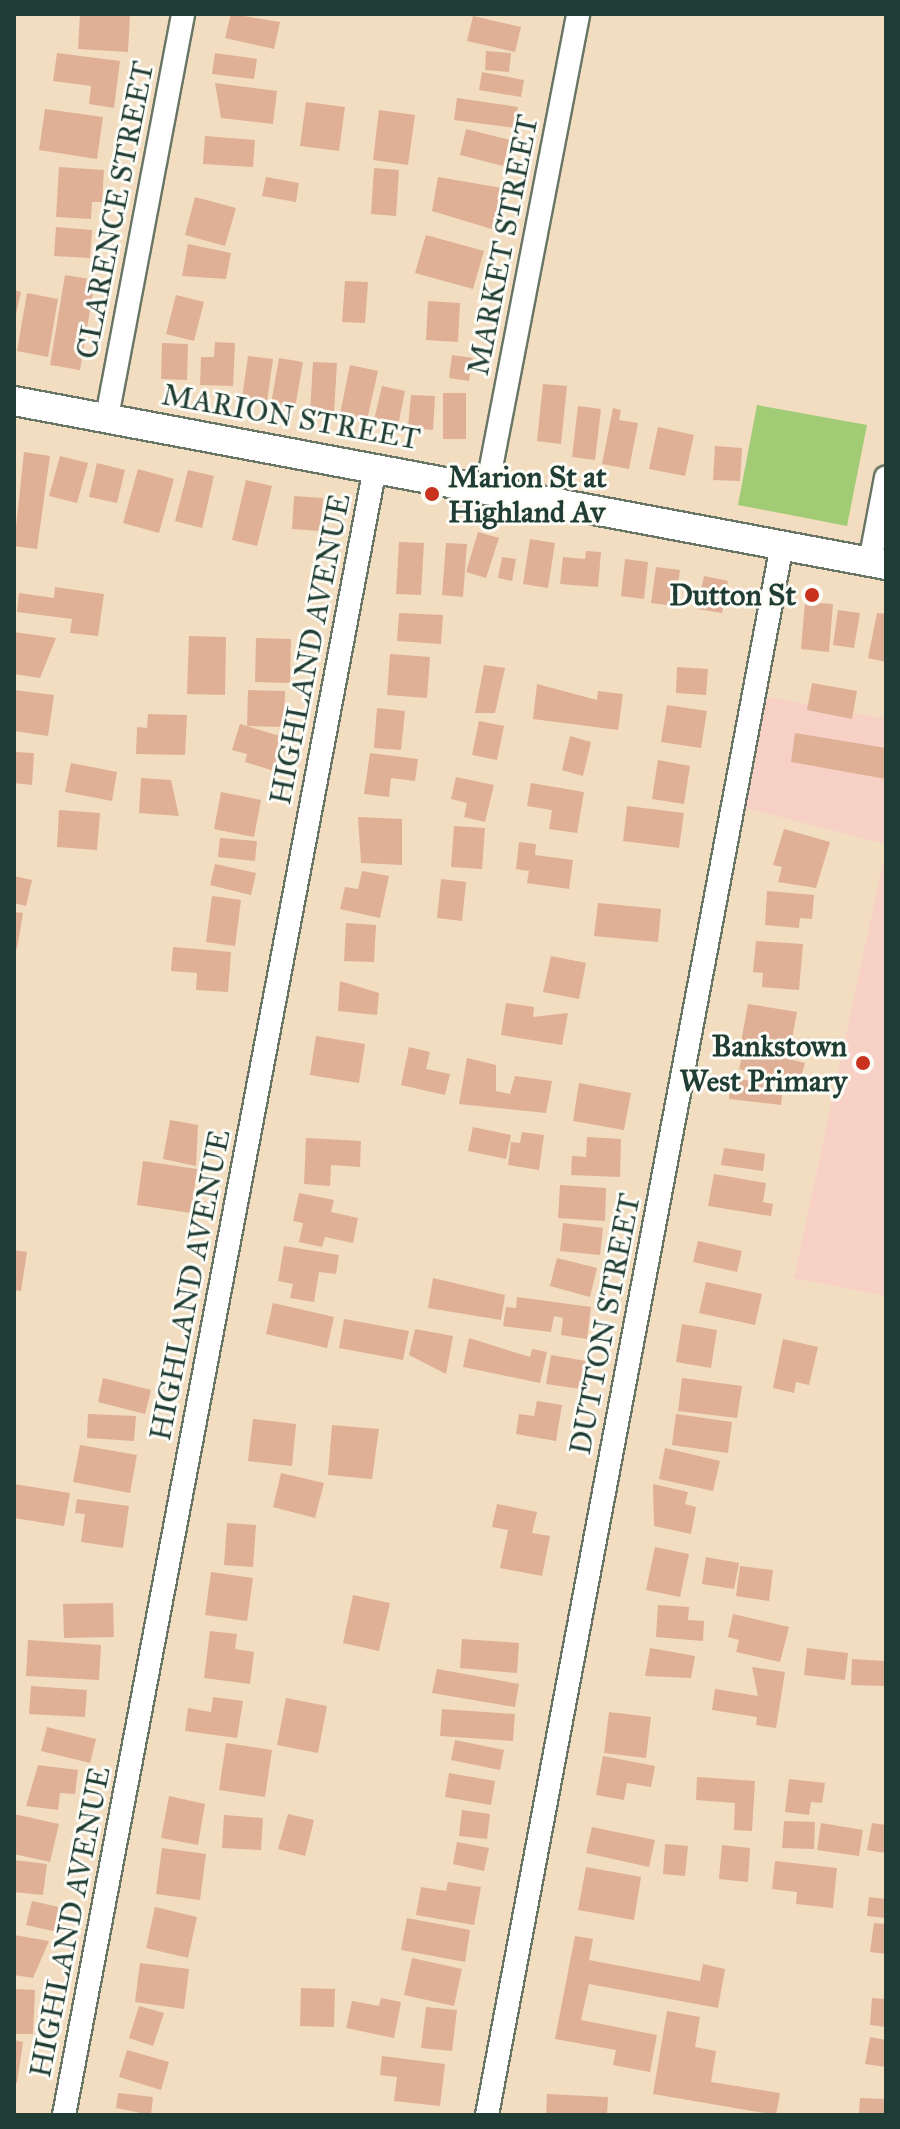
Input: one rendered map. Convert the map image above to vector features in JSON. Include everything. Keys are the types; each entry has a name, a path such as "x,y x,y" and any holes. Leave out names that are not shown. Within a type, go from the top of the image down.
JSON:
{"main road":[{"name":"MARION STREET","path":"14,401 878,563"}],"street":[{"name":"CLARENCE STREET","path":"107,417 183,14"},
{"name":"MARKET STREET","path":"487,488 578,14"},
{"name":"HIGHLAND AVENUE","path":"64,2115 375,467"},
{"path":"878,563 886,477"},
{"name":"DUTTON STREET","path":"487,2115 782,544"}],"shaded area":[{"path":"764,696 886,719 886,844 741,807"},
{"name":"Bankstown West Primary","path":"886,848 886,1296 794,1278"}],"green space":[{"path":"757,405 867,425 847,526 738,505"}],"building":[{"path":"80,14 130,14 128,52 78,49"},
{"path":"231,14 280,22 274,49 225,38"},
{"path":"473,16 521,27 515,52 467,41"},
{"path":"486,51 511,53 509,72 485,70"},
{"path":"57,53 120,61 114,108 89,104 91,86 53,81"},
{"path":"215,53 257,59 254,79 212,74"},
{"path":"482,72 524,80 521,97 479,90"},
{"path":"215,83 277,91 273,124 221,118"},
{"path":"457,98 518,107 515,128 454,120"},
{"path":"306,102 345,107 339,151 300,146"},
{"path":"45,109 103,117 97,159 39,150"},
{"path":"379,110 415,115 408,165 373,160"},
{"path":"466,129 510,140 503,166 460,155"},
{"path":"205,136 255,140 253,167 203,164"},
{"path":"59,167 104,170 102,202 92,202 91,219 56,217"},
{"path":"374,168 399,170 396,216 371,214"},
{"path":"266,177 299,183 296,202 262,196"},
{"path":"438,177 502,188 495,230 432,211"},
{"path":"195,197 236,208 225,246 185,235"},
{"path":"56,227 92,230 90,258 54,256"},
{"path":"426,235 484,251 473,289 415,273"},
{"path":"188,244 231,253 226,279 182,276"},
{"path":"65,275 95,280 80,370 50,365"},
{"path":"345,281 368,282 365,323 342,322"},
{"path":"14,290 21,292 15,318 14,318"},
{"path":"27,293 58,299 48,357 17,351"},
{"path":"176,295 204,302 194,341 166,334"},
{"path":"428,301 460,303 458,342 426,340"},
{"path":"215,342 235,343 233,386 200,385 201,357 214,357"},
{"path":"162,343 188,344 187,380 161,379"},
{"path":"452,355 473,358 469,381 449,378"},
{"path":"248,356 273,359 267,402 242,398"},
{"path":"279,358 303,362 295,408 271,404"},
{"path":"313,362 337,363 334,413 310,412"},
{"path":"350,365 378,371 367,420 340,414"},
{"path":"543,384 567,386 561,444 537,441"},
{"path":"382,386 405,391 398,426 374,420"},
{"path":"443,393 466,393 466,439 443,439"},
{"path":"411,395 435,396 433,430 408,428"},
{"path":"578,406 601,409 595,460 572,457"},
{"path":"613,408 621,410 619,420 638,423 629,469 602,464"},
{"path":"658,427 694,435 685,476 649,469"},
{"path":"715,446 742,448 740,481 713,480"},
{"path":"24,452 50,456 37,549 14,546"},
{"path":"60,456 88,463 77,503 49,496"},
{"path":"97,463 125,470 117,503 89,497"},
{"path":"138,469 174,479 159,533 123,523"},
{"path":"188,470 214,476 202,528 175,521"},
{"path":"246,480 272,486 257,546 232,540"},
{"path":"294,496 323,498 320,531 292,529"},
{"path":"478,532 499,538 486,578 466,572"},
{"path":"530,539 555,543 548,588 523,584"},
{"path":"399,542 424,543 421,595 396,594"},
{"path":"446,543 467,544 463,597 442,595"},
{"path":"586,551 601,552 598,587 560,584 563,557 585,559"},
{"path":"502,557 516,559 512,581 498,578"},
{"path":"625,559 648,562 644,599 621,596"},
{"path":"656,567 680,570 675,606 651,603"},
{"path":"704,576 728,581 722,613 697,609"},
{"path":"55,587 104,594 98,636 70,633 72,619 17,612 19,593 54,598"},
{"path":"805,602 833,604 829,652 801,649"},
{"path":"838,610 860,613 854,648 833,645"},
{"path":"399,613 443,615 441,644 397,641"},
{"path":"877,613 886,614 886,662 868,658"},
{"path":"14,632 56,638 40,678 14,674"},
{"path":"189,636 226,637 225,695 187,694"},
{"path":"256,638 291,639 290,683 255,682"},
{"path":"390,654 430,657 427,698 387,695"},
{"path":"484,665 505,668 495,713 475,713"},
{"path":"677,667 708,669 706,695 676,693"},
{"path":"812,683 857,691 852,719 807,710"},
{"path":"537,684 597,700 598,691 623,694 618,730 533,719"},
{"path":"14,690 54,695 48,736 14,731"},
{"path":"248,690 285,691 284,727 247,726"},
{"path":"667,705 707,711 701,748 661,742"},
{"path":"377,708 405,711 401,750 374,748"},
{"path":"148,714 187,715 185,755 136,754 137,727 147,728"},
{"path":"479,721 504,726 497,760 472,755"},
{"path":"240,724 283,737 274,771 245,762 247,754 232,750"},
{"path":"795,733 886,748 886,779 791,762"},
{"path":"570,736 591,742 583,776 562,770"},
{"path":"14,752 34,753 32,785 14,783"},
{"path":"370,753 418,759 415,781 391,778 389,797 364,794"},
{"path":"658,760 690,766 684,804 652,799"},
{"path":"71,763 117,772 112,801 65,792"},
{"path":"456,777 494,785 485,822 464,817 467,803 451,799"},
{"path":"141,778 171,780 179,816 139,813"},
{"path":"531,783 584,792 577,833 549,829 552,810 527,806"},
{"path":"221,792 261,800 254,837 214,829"},
{"path":"627,806 684,813 679,848 623,841"},
{"path":"59,810 100,813 97,850 57,847"},
{"path":"358,817 402,819 402,865 361,863"},
{"path":"454,826 485,828 482,869 451,867"},
{"path":"784,829 830,842 816,888 778,882 782,867 773,865"},
{"path":"220,838 257,841 255,861 218,857"},
{"path":"519,842 536,844 535,855 573,860 569,889 527,883 529,871 516,869"},
{"path":"215,864 256,873 251,895 210,885"},
{"path":"362,871 389,876 380,918 340,909 345,887 358,889"},
{"path":"14,876 32,880 26,906 14,903"},
{"path":"441,879 466,882 462,921 437,918"},
{"path":"767,891 814,895 812,919 800,918 799,928 765,925"},
{"path":"212,896 241,900 235,946 206,942"},
{"path":"598,903 661,909 658,942 594,936"},
{"path":"14,912 23,913 17,949 14,949"},
{"path":"346,923 376,925 374,962 344,961"},
{"path":"756,941 803,944 799,990 762,987 763,973 753,972"},
{"path":"173,947 231,952 228,992 196,990 197,973 171,971"},
{"path":"551,956 586,963 579,999 543,992"},
{"path":"340,981 379,993 377,1015 338,1011"},
{"path":"506,1003 534,1007 533,1017 568,1013 562,1045 501,1035"},
{"path":"748,1004 797,1012 790,1050 741,1042"},
{"path":"316,1036 365,1044 359,1083 310,1075"},
{"path":"409,1047 430,1052 426,1069 450,1074 445,1095 401,1085"},
{"path":"744,1048 805,1063 799,1084 739,1069"},
{"path":"467,1058 496,1065 496,1091 510,1094 515,1076 552,1081 546,1113 459,1104"},
{"path":"731,1078 770,1083 769,1094 782,1095 781,1105 729,1099"},
{"path":"579,1083 631,1093 624,1130 573,1121"},
{"path":"170,1120 198,1125 196,1166 163,1159"},
{"path":"473,1127 511,1135 506,1159 468,1151"},
{"path":"522,1132 544,1135 539,1170 508,1165 511,1142 520,1143"},
{"path":"587,1137 621,1139 620,1177 571,1175 572,1156 586,1157"},
{"path":"306,1138 361,1141 360,1167 331,1165 330,1186 304,1184"},
{"path":"724,1148 765,1154 763,1171 721,1165"},
{"path":"143,1161 197,1169 191,1213 137,1205"},
{"path":"714,1174 766,1183 763,1202 773,1204 771,1216 708,1206"},
{"path":"560,1185 606,1188 605,1221 558,1218"},
{"path":"299,1193 334,1200 331,1212 358,1218 353,1243 325,1237 322,1247 299,1242 303,1223 293,1221"},
{"path":"563,1223 603,1228 600,1255 560,1251"},
{"path":"698,1241 742,1251 737,1272 693,1262"},
{"path":"284,1246 339,1255 336,1274 319,1272 314,1302 290,1298 293,1284 278,1281"},
{"path":"14,1250 27,1252 21,1291 14,1290"},
{"path":"557,1258 597,1268 590,1297 550,1286"},
{"path":"433,1278 505,1295 501,1320 428,1308"},
{"path":"706,1282 762,1294 755,1325 699,1313"},
{"path":"517,1297 591,1307 587,1339 561,1335 563,1318 554,1316 551,1332 503,1326 506,1307 516,1308"},
{"path":"273,1303 334,1317 327,1348 266,1334"},
{"path":"344,1319 409,1331 403,1360 339,1348"},
{"path":"682,1324 717,1330 711,1368 676,1362"},
{"path":"415,1329 453,1336 446,1374 409,1355"},
{"path":"469,1338 530,1357 532,1349 547,1352 540,1383 463,1367"},
{"path":"783,1339 818,1347 809,1385 796,1382 794,1393 773,1388"},
{"path":"551,1355 586,1361 581,1389 546,1384"},
{"path":"103,1378 151,1390 145,1414 98,1402"},
{"path":"682,1378 742,1386 737,1418 678,1411"},
{"path":"537,1401 562,1405 556,1441 516,1434 519,1414 534,1416"},
{"path":"88,1414 136,1416 134,1441 87,1438"},
{"path":"676,1414 732,1422 728,1453 672,1445"},
{"path":"253,1419 296,1424 292,1466 248,1461"},
{"path":"332,1425 379,1429 372,1479 328,1475"},
{"path":"80,1445 137,1455 130,1493 73,1482"},
{"path":"665,1448 720,1461 713,1491 659,1479"},
{"path":"281,1473 324,1483 315,1518 273,1507"},
{"path":"14,1484 70,1493 64,1526 14,1518"},
{"path":"653,1484 688,1492 685,1504 696,1507 691,1534 654,1526"},
{"path":"77,1499 129,1506 123,1548 81,1542 85,1514 75,1513"},
{"path":"497,1504 537,1512 532,1533 550,1536 542,1576 500,1568 508,1530 492,1527"},
{"path":"227,1523 256,1525 253,1567 224,1565"},
{"path":"655,1547 689,1554 680,1597 646,1590"},
{"path":"706,1557 739,1563 734,1589 702,1584"},
{"path":"740,1566 773,1570 769,1601 736,1596"},
{"path":"211,1572 253,1578 247,1621 205,1615"},
{"path":"353,1595 390,1603 379,1651 343,1643"},
{"path":"113,1603 114,1637 64,1638 63,1604"},
{"path":"658,1605 689,1607 688,1620 704,1621 703,1641 656,1637"},
{"path":"733,1614 789,1627 780,1662 736,1652 739,1640 728,1637"},
{"path":"210,1631 237,1634 235,1649 254,1652 250,1684 204,1678"},
{"path":"462,1639 519,1643 517,1673 460,1668"},
{"path":"28,1640 101,1645 99,1680 26,1676"},
{"path":"650,1648 695,1656 691,1678 645,1676"},
{"path":"807,1648 848,1653 845,1680 804,1675"},
{"path":"852,1659 886,1661 886,1686 851,1685"},
{"path":"752,1667 785,1672 776,1728 756,1725 757,1717 712,1710 715,1689 758,1696"},
{"path":"437,1669 519,1684 515,1707 432,1693"},
{"path":"31,1686 87,1690 85,1717 29,1714"},
{"path":"213,1697 243,1701 237,1738 185,1731 188,1708 211,1712"},
{"path":"286,1698 327,1706 318,1753 277,1745"},
{"path":"442,1709 515,1714 513,1741 440,1736"},
{"path":"609,1712 651,1717 646,1758 604,1753"},
{"path":"47,1727 96,1739 90,1763 41,1751"},
{"path":"455,1740 504,1750 500,1770 451,1760"},
{"path":"226,1743 272,1750 265,1797 219,1790"},
{"path":"603,1756 655,1766 651,1787 627,1783 624,1800 596,1795"},
{"path":"38,1765 78,1770 75,1794 60,1793 58,1810 26,1806"},
{"path":"449,1773 495,1781 491,1805 445,1797"},
{"path":"697,1777 755,1781 752,1831 734,1830 735,1803 696,1800"},
{"path":"789,1779 825,1783 822,1803 811,1802 809,1815 785,1812"},
{"path":"169,1796 205,1804 198,1845 161,1838"},
{"path":"462,1810 490,1814 487,1839 459,1836"},
{"path":"14,1814 59,1824 50,1862 14,1854"},
{"path":"288,1814 314,1820 305,1856 278,1849"},
{"path":"224,1815 263,1818 261,1850 222,1848"},
{"path":"784,1821 815,1822 814,1849 782,1848"},
{"path":"821,1823 863,1830 859,1856 817,1850"},
{"path":"872,1823 886,1825 886,1853 867,1850"},
{"path":"592,1827 655,1840 649,1867 586,1853"},
{"path":"457,1842 489,1848 484,1871 453,1864"},
{"path":"665,1844 688,1846 685,1876 663,1874"},
{"path":"722,1845 750,1848 748,1882 719,1879"},
{"path":"162,1848 206,1854 200,1900 156,1894"},
{"path":"14,1860 47,1864 43,1895 14,1892"},
{"path":"775,1861 837,1868 833,1908 796,1904 797,1892 772,1889"},
{"path":"586,1867 641,1877 634,1920 578,1910"},
{"path":"448,1882 481,1887 474,1925 416,1915 421,1887 446,1891"},
{"path":"869,1897 886,1899 886,1918 867,1916"},
{"path":"32,1901 63,1908 57,1932 26,1925"},
{"path":"155,1907 197,1917 188,1958 146,1948"},
{"path":"407,1918 470,1930 465,1962 401,1950"},
{"path":"874,1923 886,1924 886,1954 870,1952"},
{"path":"14,1935 49,1941 33,1978 14,1975"},
{"path":"575,1936 593,1939 589,1960 700,1981 703,1964 725,1969 718,2008 589,1984 581,2020 657,2035 650,2072 613,2065 616,2050 555,2039"},
{"path":"412,1958 462,1969 454,2006 404,1995"},
{"path":"140,1963 189,1969 184,2009 135,2002"},
{"path":"301,1988 335,1989 334,2027 300,2026"},
{"path":"14,1989 35,1990 33,2034 14,2034"},
{"path":"381,1998 401,2002 394,2038 346,2028 352,2001 379,2006"},
{"path":"872,1998 886,1999 886,2027 870,2025"},
{"path":"139,2006 164,2013 153,2046 129,2038"},
{"path":"426,2007 457,2010 452,2051 421,2048"},
{"path":"667,2011 700,2017 695,2047 716,2051 711,2082 780,2093 776,2115 653,2094"},
{"path":"870,2037 886,2040 886,2067 865,2064"},
{"path":"14,2040 23,2042 17,2083 14,2083"},
{"path":"127,2050 169,2062 161,2090 119,2077"},
{"path":"382,2056 445,2064 440,2106 394,2101 397,2077 380,2075"},
{"path":"118,2093 153,2097 151,2115 116,2108"},
{"path":"547,2094 608,2097 607,2115 546,2115"},
{"path":"860,2098 886,2099 886,2115 859,2115"}],"place":[{"name":"Marion St at Highland Av","path":"432,494"},
{"name":"Dutton St","path":"812,595"},
{"name":"Bankstown West Primary","path":"863,1063"}]}
